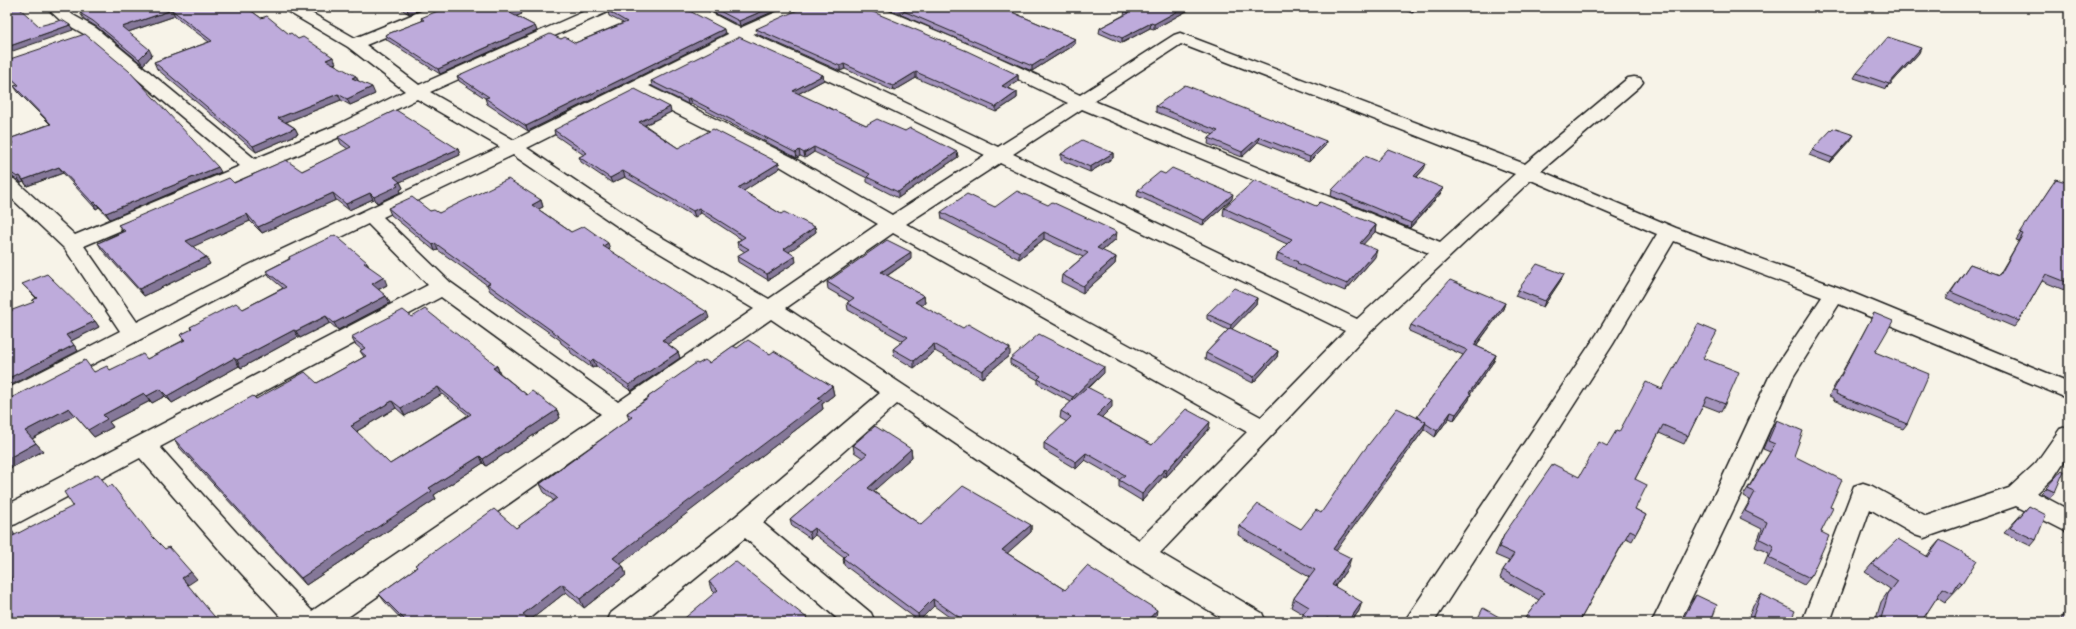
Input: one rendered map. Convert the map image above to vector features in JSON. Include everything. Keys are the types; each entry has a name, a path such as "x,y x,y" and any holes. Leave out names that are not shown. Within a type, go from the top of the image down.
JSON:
{"street":[{"path":"54,7 82,34 253,167"},
{"path":"290,7 354,44 417,92 514,147 640,234 771,309 1141,554 1252,622"},
{"path":"354,44 445,7"},
{"path":"72,244 343,129 417,92 607,7"},
{"path":"688,7 740,34 879,97 997,156 1360,329"},
{"path":"7,399 258,269 514,147 740,34 801,7"},
{"path":"866,7 974,52 1081,102 1255,175 1443,251"},
{"path":"67,18 88,12"},
{"path":"319,622 892,224 1180,38 1528,172 1669,232 1835,294 2069,391"},
{"path":"1141,554 1264,430 1360,329 1528,172 1634,82"},
{"path":"636,86 785,161 892,224 1264,430"},
{"path":"7,183 72,244 134,334"},
{"path":"371,216 442,287 618,414"},
{"path":"1418,622 1605,339 1669,232"},
{"path":"7,517 442,287"},
{"path":"1666,622 1732,485 1782,375 1835,294"},
{"path":"621,622 746,522 897,392"},
{"path":"1816,622 1863,493 1924,527 2018,495 2045,470 2069,435"},
{"path":"143,445 227,540 304,622"},
{"path":"2018,495 2069,522"},
{"path":"746,522 861,622"}],"building":[{"path":"7,7 18,7 39,26 62,20 70,25 7,47"},
{"path":"99,7 246,7 261,18 267,16 289,34 291,33 298,39 303,37 333,57 326,60 356,76 352,78 372,87 347,99 338,94 278,118 295,128 253,146 154,62 212,41 172,10 122,27 149,49 139,59 93,21 80,13"},
{"path":"447,7 516,7 520,9 510,13 535,26 438,69 385,35 424,20 421,18"},
{"path":"617,7 682,7 724,29 526,126 485,98 489,97 457,76 550,34 561,39 565,37 575,43 627,22 608,11"},
{"path":"712,7 772,7 739,21"},
{"path":"804,7 861,7 967,51 1018,75 1002,86 1017,92 996,107 916,72 893,86 844,64 840,66 756,29"},
{"path":"894,7 1000,7 1075,39 1032,66"},
{"path":"1132,7 1185,7 1154,24 1151,23 1122,38 1100,28 1129,13 1125,11"},
{"path":"85,34 129,71 218,167 106,213 95,202 93,203 59,167 23,180 20,176 17,177 7,171 7,145 13,143 9,139 51,124 14,86 19,85 7,74 7,60"},
{"path":"739,37 823,75 793,91 866,125 877,119 905,131 910,128 957,152 898,192 867,177 870,174 814,147 804,153 799,150 796,153 689,98 687,99 651,81"},
{"path":"1888,37 1921,48 1889,84 1857,73"},
{"path":"1185,85 1326,141 1310,157 1259,137 1242,152 1209,138 1218,131 1156,106"},
{"path":"635,89 670,107 639,122 678,148 713,129 779,163 738,188 781,214 784,212 815,227 784,249 795,256 767,274 737,256 749,249 737,242 745,237 699,208 693,211 623,171 610,178 579,157 587,153 554,130"},
{"path":"396,110 458,149 394,177 400,182 396,184 398,186 374,197 370,193 346,204 333,193 258,227 247,214 186,241 206,257 139,289 98,243 125,231 118,225 229,178 234,183 286,160 302,171 351,147 338,137"},
{"path":"1833,128 1854,135 1833,158 1812,150"},
{"path":"1082,140 1113,153 1090,167 1061,154"},
{"path":"1388,149 1426,164 1414,176 1443,188 1411,223 1332,190 1365,156 1377,161"},
{"path":"1172,168 1233,194 1204,220 1138,190 1160,172 1165,174"},
{"path":"508,179 541,200 532,205 571,232 584,226 608,243 603,246 707,312 662,340 678,352 629,385 593,359 590,362 569,346 570,345 559,336 487,284 490,283 435,243 433,245 388,208 412,197 430,211 434,210 439,213"},
{"path":"2056,179 2069,183 2069,283 2046,274 2019,321 1951,292 1970,264 2000,275 2023,234 2020,233"},
{"path":"1255,180 1316,206 1320,202 1376,225 1360,243 1377,250 1347,284 1297,263 1298,262 1278,253 1292,239 1224,208"},
{"path":"1017,191 1048,205 1052,202 1117,232 1097,248 1116,257 1083,286 1062,275 1088,253 1044,232 1019,252 941,212 967,194 995,207"},
{"path":"335,235 367,262 364,263 384,277 372,284 386,296 334,323 326,316 296,331 294,330 237,360 234,358 167,396 160,389 147,396 144,393 103,415 107,419 88,430 69,408 25,431 36,443 7,459 7,399 85,360 94,372 107,366 110,370 143,354 147,359 185,340 180,335 192,329 190,327 236,303 243,309 286,287 266,271 290,259 289,257"},
{"path":"887,240 911,252 881,272 924,296 915,302 963,328 968,324 1010,348 982,371 934,344 914,361 893,349 908,337 847,303 854,298 827,282"},
{"path":"1537,264 1564,274 1545,301 1518,290"},
{"path":"47,274 95,321 66,335 74,345 7,379 7,312 34,302 32,300 37,298 22,284"},
{"path":"1450,280 1505,303 1474,345 1496,355 1456,414 1451,412 1437,431 1417,417 1467,350 1411,325"},
{"path":"1234,288 1257,298 1231,325 1207,314"},
{"path":"425,309 497,366 493,368 527,395 532,391 557,410 483,459 480,456 429,488 432,491 301,578 174,439 253,396 256,399 305,372 317,383 366,356 360,351 365,348 351,337 403,310 412,317","holes":["438,387 471,414 390,464 351,426 392,401 401,408"]},
{"path":"1874,313 1893,321 1875,352 1929,374 1907,424 1836,394 1837,392 1833,391"},
{"path":"1698,324 1717,332 1703,358 1739,372 1725,404 1707,397 1688,436 1663,425 1635,479 1647,485 1635,509 1646,515 1636,533 1630,530 1579,622 1522,622 1544,593 1503,570 1514,554 1499,547 1505,533 1553,464 1579,477 1599,442 1607,446 1616,431 1619,432 1646,382 1662,389"},
{"path":"1230,328 1278,351 1254,377 1206,353"},
{"path":"1039,334 1104,367 1073,397 1038,379 1041,376 1010,359"},
{"path":"748,340 770,354 774,351 832,386 818,398 822,400 613,558 623,566 580,599 562,584 523,614 532,622 407,622 379,594 417,567 415,565 494,509 516,528 557,498 540,484 632,417 627,413 696,363 698,364 705,360 709,363 733,346 737,348"},
{"path":"1087,387 1112,400 1097,415 1152,445 1186,409 1210,422 1167,470 1165,469 1142,494 1119,480 1125,475 1086,453 1076,462 1044,443 1071,417 1061,411"},
{"path":"1397,408 1426,422 1333,549 1351,558 1332,585 1362,602 1348,622 1334,622 1327,618 1324,622 1315,622 1303,614 1309,607 1294,598 1315,570 1239,526 1258,504 1301,529 1316,510 1321,513 1362,453"},
{"path":"1777,420 1803,431 1794,456 1842,480 1830,507 1833,508 1821,532 1829,536 1810,578 1769,558 1774,546 1760,539 1767,522 1745,511 1755,492 1748,489 1775,444 1768,441"},
{"path":"875,426 911,449 868,488 921,525 963,486 1031,525 1002,550 1065,590 1087,566 1157,610 1146,622 966,622 933,599 918,614 843,558 848,553 814,528 809,532 790,519 867,454 853,445"},
{"path":"2062,470 2064,471 2055,492 2046,488"},
{"path":"98,474 108,487 112,485 153,537 165,549 169,547 191,572 182,578 219,622 7,622 7,581 12,579 7,571 7,526 13,536 73,506 64,492"},
{"path":"2029,506 2046,515 2036,540 2010,528"},
{"path":"1898,539 1928,557 1940,540 1977,560 1962,584 1959,582 1953,593 1943,588 1921,622 1880,622 1888,594 1898,581 1872,564"},
{"path":"735,561 812,622 680,622 718,590 709,582"},
{"path":"1761,594 1795,611 1790,622 1759,622 1752,619"},
{"path":"1696,595 1717,605 1711,622 1683,622 1685,615"},
{"path":"1483,608 1508,622 1476,622"}]}
